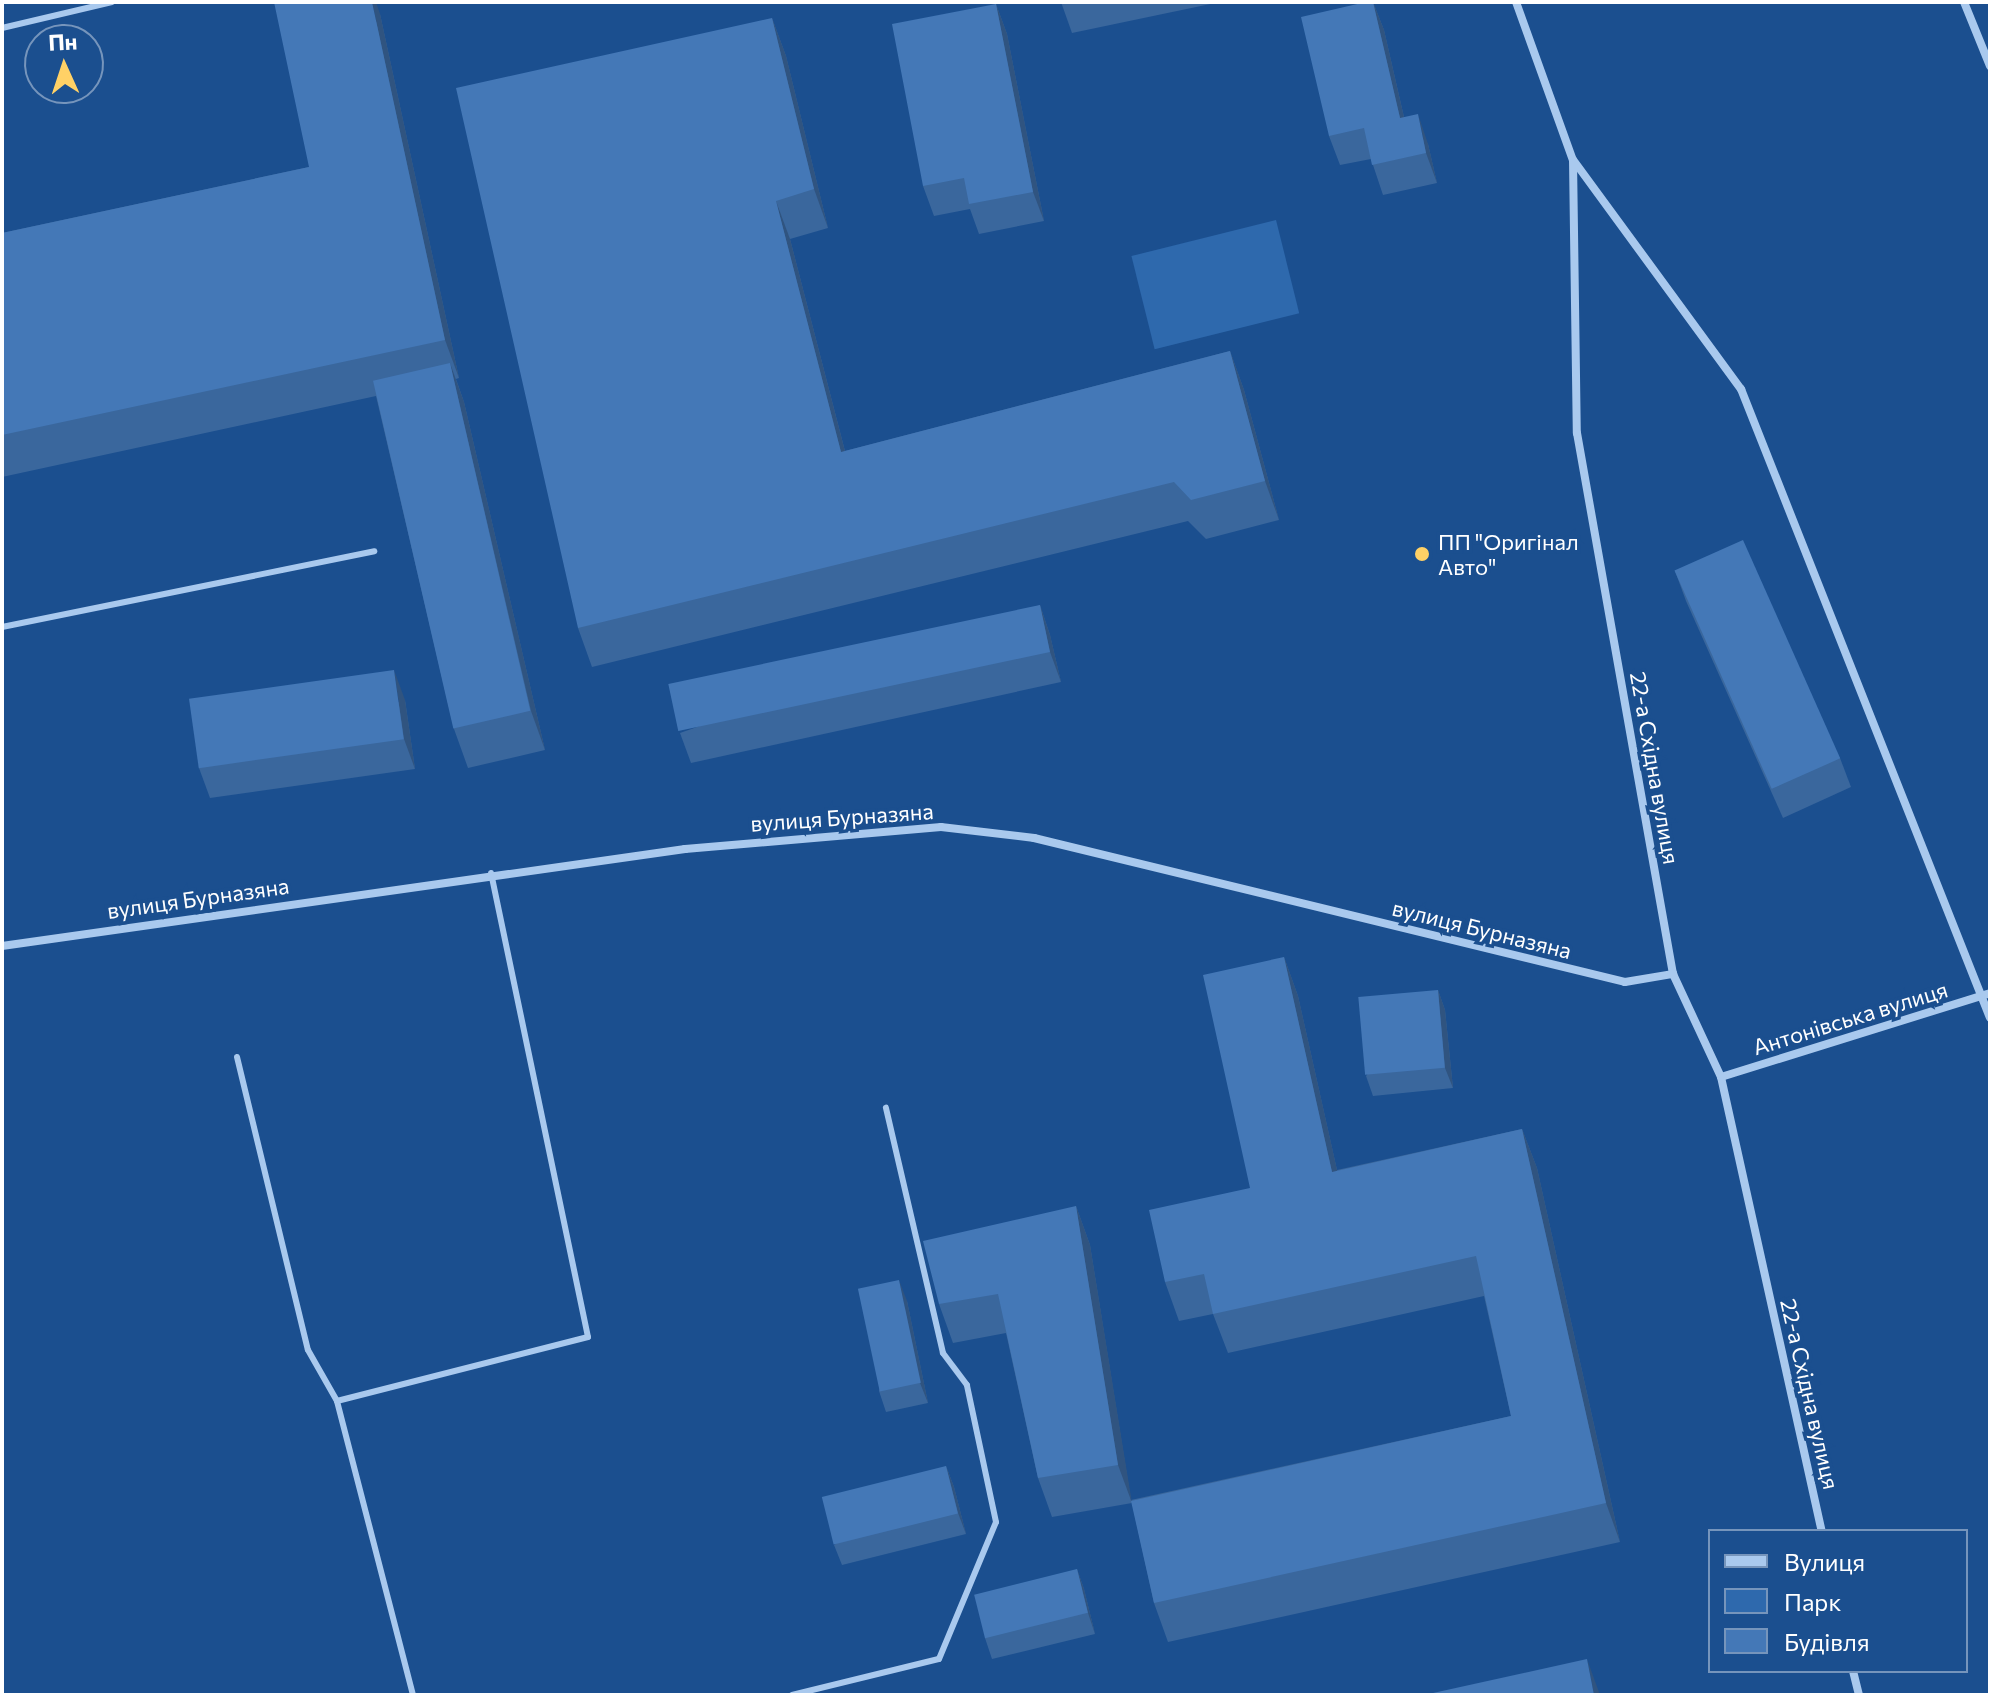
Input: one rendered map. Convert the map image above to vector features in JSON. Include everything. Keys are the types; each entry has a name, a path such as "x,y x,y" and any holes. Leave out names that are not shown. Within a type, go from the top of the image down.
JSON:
{"street":[{"name":"22-а Східна вулиця","path":"1516,2 1573,160 1577,433 1673,974 1721,1077 1822,1529"},
{"path":"1964,2 1990,66"},
{"path":"1573,160 1741,389 1985,995 1990,1018"},
{"name":"вулиця Бурназяна","path":"2,946 491,873 833,833 941,827 1034,838 1625,982 1673,974"},
{"name":"Антонівська вулиця","path":"1721,1077 1985,995"},
{"path":"1854,1673 1859,1695"}],"lane":[{"path":"2,28 112,2"},
{"path":"2,627 374,551"},
{"path":"337,1401 588,1337 491,873"},
{"path":"237,1057 308,1350 337,1401 413,1695"},
{"path":"792,1695 939,1659 996,1522 967,1385 943,1353 886,1108"}],"green space":[{"path":"1276,220 1299,313 1155,349 1131,256"}],"building":[{"path":"274,2 372,2 445,340 2,435 2,233 309,167"},
{"path":"1373,2 1400,118 1418,114 1426,153 1372,165 1364,128 1329,136 1301,17"},
{"path":"996,4 1033,192 969,204 964,178 923,186 892,24"},
{"path":"772,18 814,189 776,201 841,452 1230,351 1265,481 1191,500 1174,482 578,628 456,88"},
{"path":"450,363 530,711 453,729 373,381"},
{"path":"1743,540 1840,758 1772,789 1674,571"},
{"path":"1040,605 1050,652 678,731 668,684"},
{"path":"394,670 404,739 199,768 189,699"},
{"path":"1284,957 1332,1172 1522,1129 1606,1503 1154,1603 1131,1501 1511,1416 1476,1256 1213,1314 1204,1274 1165,1282 1149,1210 1250,1188 1203,975"},
{"path":"1438,990 1445,1068 1365,1075 1358,997"},
{"path":"1076,1206 1118,1465 1038,1478 998,1294 939,1304 923,1241"},
{"path":"899,1280 921,1383 880,1391 858,1289"},
{"path":"946,1466 958,1514 834,1545 822,1497"},
{"path":"1077,1569 1088,1613 985,1638 974,1595"},
{"path":"1587,1659 1594,1695 1424,1695"}],"place":[{"name":"ПП \"Оригінал Авто\"","path":"1422,554"}]}
